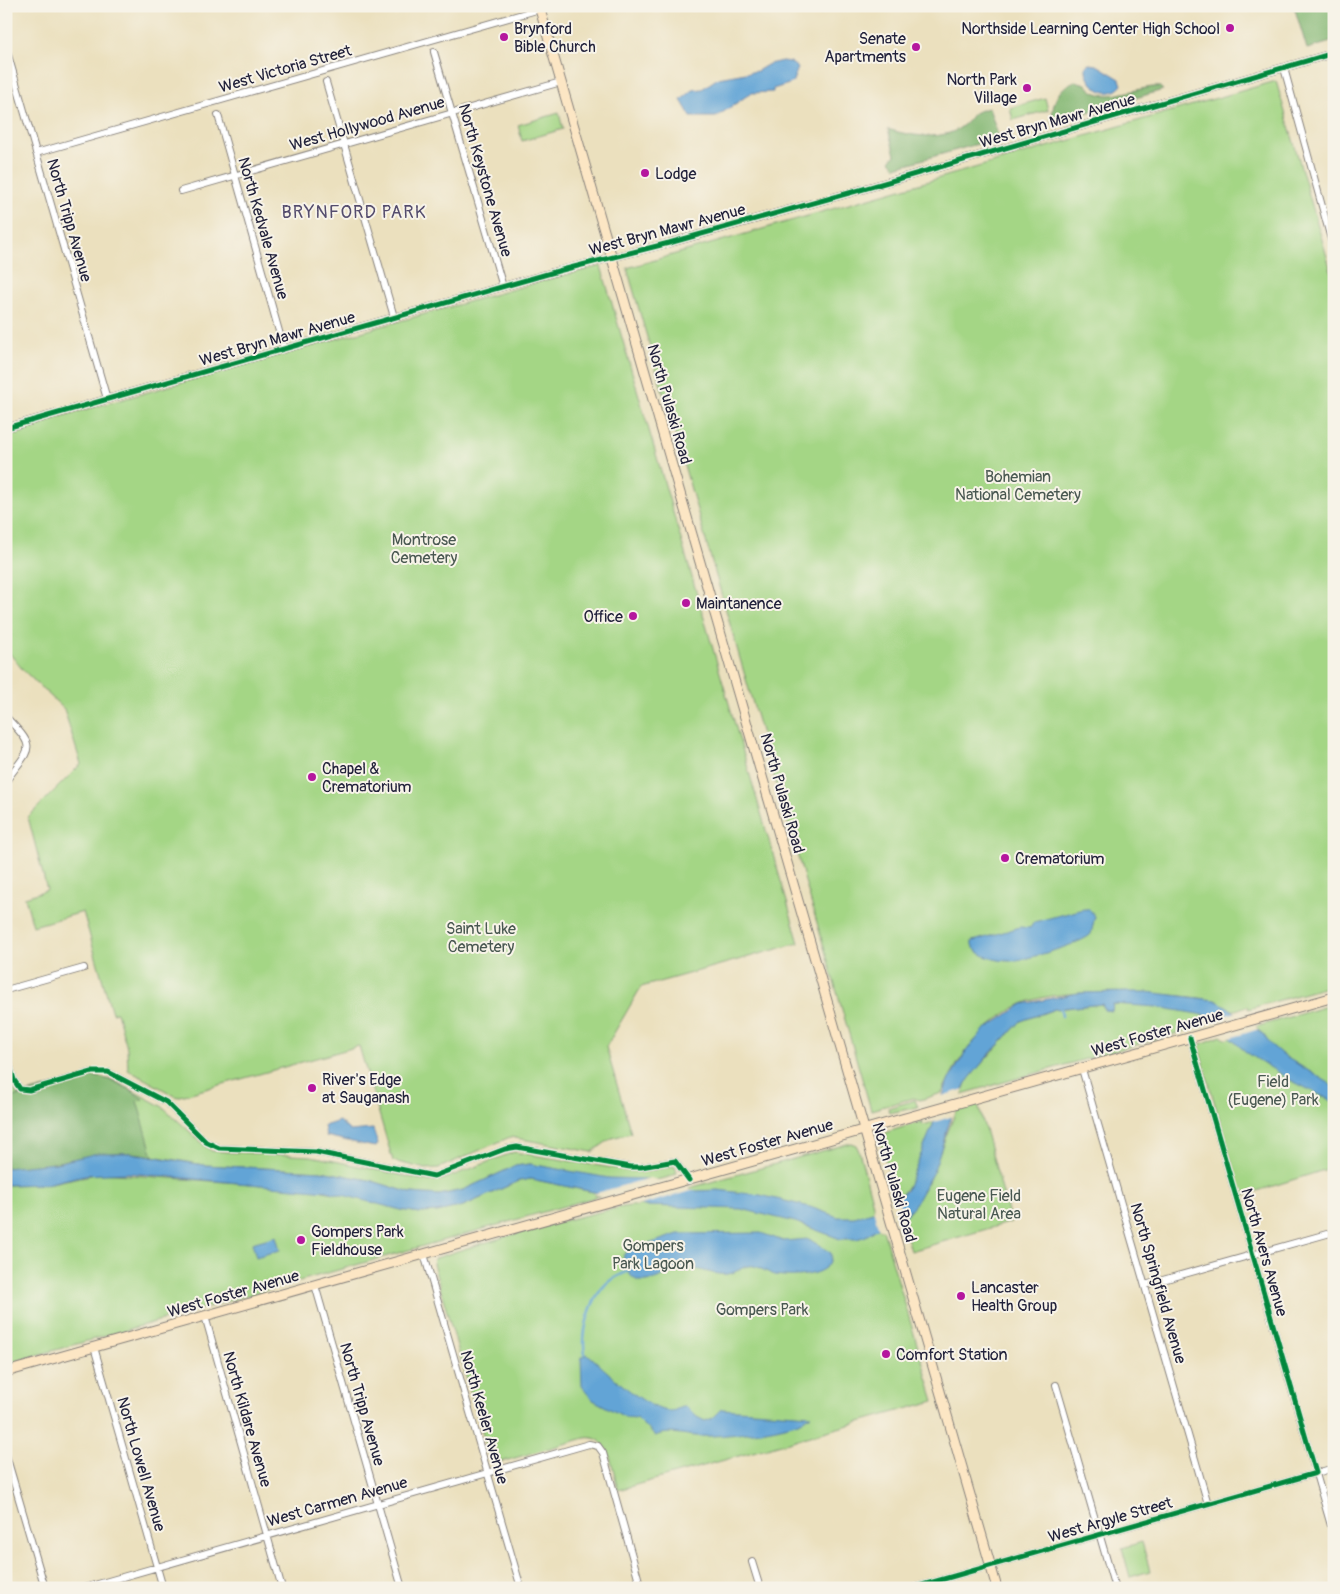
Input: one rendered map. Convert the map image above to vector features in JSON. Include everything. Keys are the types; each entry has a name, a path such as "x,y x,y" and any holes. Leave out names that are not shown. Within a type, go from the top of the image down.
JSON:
{"main road":[{"name":"North Pulaski Road","path":"540,8 997,1588"},
{"name":"West Foster Avenue","path":"6,1372 1334,997"}],"street":[{"name":"West Victoria Street","path":"36,153 540,8"},
{"name":"North Tripp Avenue","path":"6,48 107,399"},
{"name":"North Keystone Avenue","path":"434,52 503,287"},
{"name":"West Bryn Mawr Avenue","path":"6,428 394,317 860,190 1334,53"},
{"path":"1284,68 1334,250"},
{"path":"326,82 394,317"},
{"name":"West Hollywood Avenue","path":"181,191 561,82"},
{"name":"North Kedvale Avenue","path":"218,115 284,349"},
{"path":"6,718 28,739 29,746 6,781"},
{"path":"6,990 84,968"},
{"name":"North Avers Avenue","path":"1190,1038 1334,1536"},
{"path":"6,1052 14,1080 20,1089 29,1090 92,1072 108,1072 166,1102 210,1145 219,1148 316,1152 434,1176 505,1149 517,1147 630,1167 675,1161 689,1180"},
{"name":"North Springfield Avenue","path":"1082,1069 1208,1504"},
{"path":"1145,1286 1334,1232"},
{"name":"North Keeler Avenue","path":"424,1254 521,1588"},
{"name":"North Tripp Avenue","path":"315,1285 402,1588"},
{"name":"North Kildare Avenue","path":"205,1316 282,1588"},
{"name":"North Lowell Avenue","path":"94,1347 163,1588"},
{"path":"1056,1385 1116,1588"},
{"name":"West Carmen Avenue","path":"84,1588 588,1444 598,1446 603,1453 641,1588"},
{"path":"6,1455 45,1588"},
{"name":"West Argyle Street","path":"912,1588 1334,1468"},
{"path":"752,1562 760,1588"}],"green space":[{"path":"1294,6 1334,6 1334,41 1307,49"},
{"path":"1075,81 1086,84 1093,91 1110,95 1151,87 1160,87 1163,90 1051,123 1054,103 1064,88"},
{"name":"Bohemian National Cemetery","path":"1276,81 1334,281 1334,985 1248,1009 1247,1006 1234,1010 1200,998 1160,994 1110,992 1039,998 1009,1011 985,1030 974,1041 956,1066 942,1093 920,1100 913,1098 871,1110 787,819 787,810 780,797 627,268"},
{"path":"1045,98 1048,110 1013,120 1010,108"},
{"path":"989,108 999,138 896,167 890,161 895,155 888,129 905,134 925,136 945,134 961,127 974,113"},
{"path":"559,113 563,129 522,141 518,125"},
{"path":"601,266 799,943 641,987 606,1047 631,1133 612,1138 592,1152 510,1137 439,1168 426,1169 393,1161 359,1046 177,1097 128,1070 127,1048 117,1012 112,1013 83,912 33,926 25,897 47,890 28,817 81,764 64,709 23,670 6,649 6,432"},
{"path":"1103,1004 1112,1011 1113,1004 1163,1006 1188,1010 1210,1019 1203,1022 1206,1024 1178,1033 962,1094 966,1083 975,1071 1021,1021 1055,1009"},
{"name":"Field (Eugene) Park","path":"1334,1004 1334,1167 1241,1196 1198,1045 1221,1036 1225,1039 1258,1030 1255,1027"},
{"path":"91,1076 113,1080 163,1107 211,1151 311,1156 429,1181 444,1179 514,1152 638,1172 671,1166 675,1167 677,1173 665,1178 628,1180 606,1178 530,1164 515,1166 463,1190 439,1195 411,1193 369,1180 321,1171 204,1165 153,1156 77,1156 56,1163 6,1168 6,1084 9,1084 17,1094 23,1094"},
{"path":"91,1076 113,1081 126,1087 143,1099 137,1101 153,1156 114,1153 43,1165 6,1168 6,1099"},
{"path":"915,1100 918,1107 889,1113 888,1108"},
{"name":"Eugene Field Natural Area","path":"978,1104 1011,1222 911,1251 903,1224 906,1223 904,1217 928,1182 956,1111"},
{"path":"923,1121 922,1125 934,1122 915,1173 898,1198 896,1190 894,1191 880,1140 887,1132"},
{"name":"Gompers Park","path":"851,1143 856,1145 859,1151 880,1231 883,1230 934,1401 618,1490 606,1448 594,1438 585,1438 494,1464 491,1462 433,1264 434,1259 504,1237 602,1211 637,1206 693,1190 689,1188"},
{"path":"101,1173 307,1188 356,1197 401,1210 420,1213 437,1212 463,1206 519,1181 531,1179 598,1193 594,1195 600,1196 6,1364 6,1185 46,1184"},
{"path":"1142,1542 1150,1571 1130,1577 1122,1548"}],"water":[{"path":"782,61 790,62 798,68 792,83 773,89 773,92 751,93 716,117 691,117 681,100 693,90 702,89 718,78 757,71 769,64"},
{"path":"1089,64 1097,65 1120,79 1122,85 1110,92 1098,89 1093,85 1086,73 1086,66"},
{"path":"1089,909 1095,916 1091,934 1086,938 1053,951 1027,958 1005,961 983,955 972,945 972,941 1020,927 1030,928 1034,922"},
{"path":"1147,992 1215,1000 1228,1007 1263,1034 1270,1044 1284,1056 1334,1086 1334,1102 1290,1080 1246,1052 1204,1015 1157,1007 1113,1004 1112,1011 1104,1010 1102,1004 1055,1009 1021,1021 987,1057 966,1083 956,1103 934,1170 915,1204 904,1217 887,1222 866,1236 857,1239 840,1239 795,1222 741,1209 644,1206 598,1193 531,1179 519,1181 463,1206 437,1212 420,1213 327,1191 127,1173 85,1175 46,1184 6,1185 6,1168 56,1163 98,1153 131,1153 204,1165 321,1171 369,1180 411,1193 439,1195 463,1190 515,1166 530,1164 609,1178 647,1179 694,1191 718,1190 760,1195 810,1207 838,1217 854,1217 873,1212 906,1191 934,1122 948,1081 967,1050 984,1030 1023,1004 1078,993"},
{"path":"339,1121 350,1131 373,1129 378,1144 376,1147 326,1136 324,1126"},
{"path":"761,1233 783,1241 809,1239 831,1253 830,1261 826,1267 819,1271 801,1276 775,1275 754,1266 744,1267 731,1273 723,1274 686,1268 674,1270 645,1281 639,1281 634,1278 623,1265 624,1254 628,1251 678,1234"},
{"path":"276,1236 280,1250 256,1257 252,1243"},
{"path":"588,1354 639,1398 662,1410 671,1411 686,1407 697,1417 705,1421 713,1418 722,1409 811,1415 791,1424 757,1432 707,1436 670,1433 655,1436 636,1418 625,1417 593,1400 582,1386 581,1358"}],"pier":[{"path":"1237,1012 1259,1029 1227,1039 1207,1020"},
{"path":"964,1089 954,1116 931,1123 939,1097"},
{"path":"650,1178 695,1190 637,1206 593,1194"},
{"path":"897,1195 904,1219 888,1224 879,1230 873,1209"}],"waterway":[{"path":"1060,1005 1062,1016"},
{"path":"585,1354 584,1336 588,1317 596,1298 609,1281 628,1271"}],"cycle path":[{"path":"6,428 558,271 669,243 860,190 1334,53"},
{"path":"912,1588 1316,1473 1190,1038"},
{"path":"6,1052 14,1080 20,1089 29,1090 92,1072 108,1072 166,1102 206,1142 219,1148 316,1152 434,1176 505,1149 517,1147 630,1167 675,1161 689,1180"}],"place":[{"name":"Northside Learning Center High School","path":"1230,28"},
{"name":"Brynford Bible Church","path":"504,37"},
{"name":"Senate Apartments","path":"916,47"},
{"name":"North Park Village","path":"1027,88"},
{"name":"Lodge","path":"645,173"},
{"name":"Maintanence","path":"686,603"},
{"name":"Office","path":"633,616"},
{"name":"Chapel & Crematorium","path":"312,777"},
{"name":"Crematorium","path":"1005,858"},
{"name":"River's Edge at Sauganash","path":"312,1088"},
{"name":"Gompers Park Fieldhouse","path":"301,1240"},
{"name":"Lancaster Health Group","path":"961,1296"},
{"name":"Comfort Station","path":"886,1354"}],"district":[{"name":"BRYNFORD PARK","path":"354,212"}],"park label":[{"name":"Montrose Cemetery","path":"424,548"},
{"name":"Saint Luke Cemetery","path":"481,937"},
{"name":"Gompers Park Lagoon","path":"653,1254"}]}
